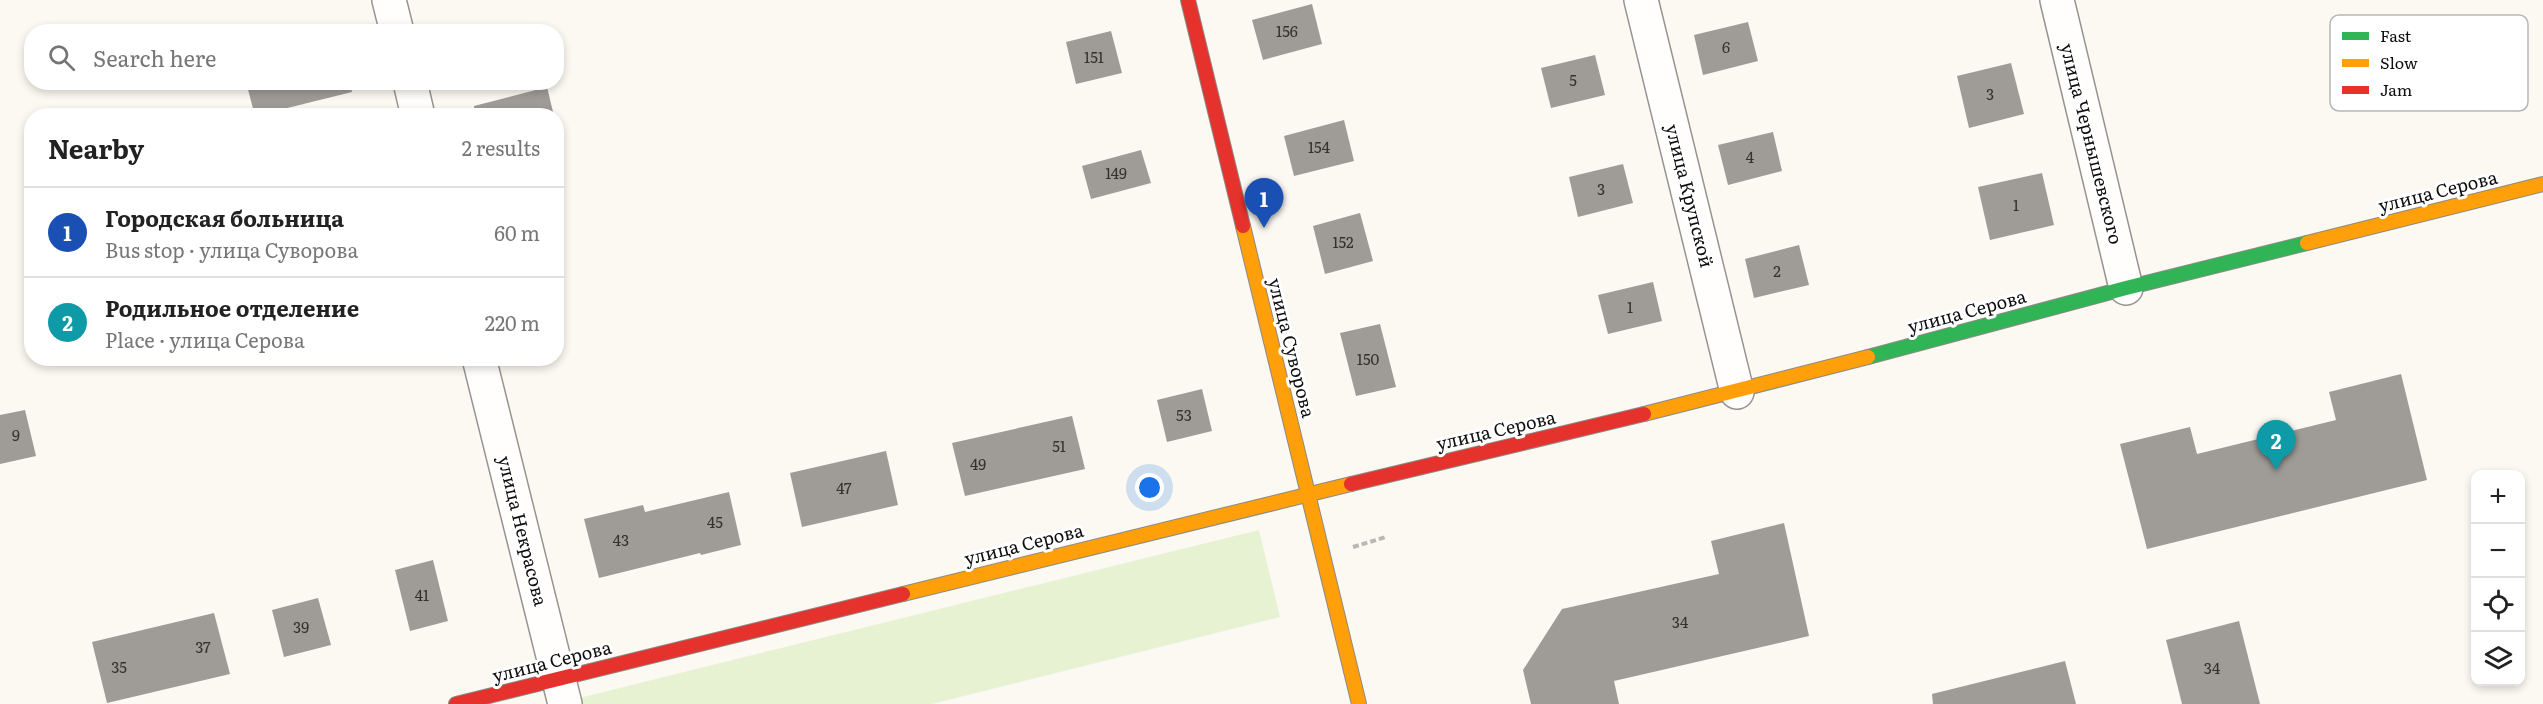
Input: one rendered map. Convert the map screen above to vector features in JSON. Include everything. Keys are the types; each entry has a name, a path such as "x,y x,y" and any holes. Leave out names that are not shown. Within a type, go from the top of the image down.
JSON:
{"street":[{"path":"389,0 395,24"},
{"name":"улица Суворова","path":"1188,0 1359,704"},
{"name":"улица Крупской","path":"1641,0 1737,392"},
{"name":"улица Чернышевского","path":"2057,0 2126,288"},
{"path":"412,90 416,108"},
{"name":"улица Серова","path":"456,704 562,691 1308,494 1737,392 2126,288 2543,184"},
{"name":"улица Некрасова","path":"481,366 562,691"}],"path":[{"path":"1347,549 1386,537"}],"green space":[{"path":"1259,530 1280,617 932,704 555,704"}],"building":[{"path":"1312,4 1322,44 1263,60 1252,20"},
{"path":"1748,22 1758,61 1703,75 1694,35"},
{"path":"1111,31 1122,73 1076,84 1066,42"},
{"path":"1595,55 1605,95 1551,108 1541,68"},
{"path":"2011,63 2024,114 1969,128 1957,76"},
{"path":"248,90 352,90 352,92 287,108 253,108"},
{"path":"535,90 548,90 552,108 474,108 474,106"},
{"path":"1344,120 1354,161 1294,176 1284,136"},
{"path":"1773,132 1782,171 1728,185 1718,145"},
{"path":"1141,150 1151,183 1091,199 1082,166"},
{"path":"1623,164 1633,203 1578,217 1569,177"},
{"path":"2042,173 2054,225 1990,240 1978,187"},
{"path":"1360,213 1373,261 1325,274 1313,226"},
{"path":"1799,245 1809,285 1754,298 1745,259"},
{"path":"1653,282 1662,321 1608,334 1598,295"},
{"path":"1380,324 1396,387 1356,396 1340,333"},
{"path":"2401,374 2427,480 2147,549 2120,444 2190,427 2197,454 2336,420 2329,392"},
{"path":"1202,389 1212,431 1167,442 1157,400"},
{"path":"25,410 36,456 0,464 0,415"},
{"path":"1072,416 1085,469 965,496 952,443"},
{"path":"886,451 898,505 802,527 790,473"},
{"path":"729,492 741,545 599,578 584,519 643,505 645,512"},
{"path":"1784,523 1809,636 1614,681 1619,704 1531,704 1523,670 1562,609 1719,574 1711,541"},
{"path":"433,560 448,621 410,631 395,570"},
{"path":"318,598 331,645 284,657 272,610"},
{"path":"214,613 230,674 107,703 92,642"},
{"path":"2239,621 2260,704 2182,704 2166,640"},
{"path":"2065,661 2076,704 1933,704 1932,694"}],"traffic: fast":[{"path":"1868,357 2126,288 2307,243"}],"traffic: slow":[{"path":"2307,243 2543,184"},
{"path":"1243,226 1359,704"},
{"path":"1644,414 1868,357"},
{"path":"903,594 1351,484"}],"traffic: jam":[{"path":"1188,0 1243,226"},
{"path":"1351,484 1644,414"},
{"path":"456,704 903,594"}],"place":[{"name":"Городская больница","path":"1264,228"},
{"name":"Родильное отделение","path":"2276,470"}]}
